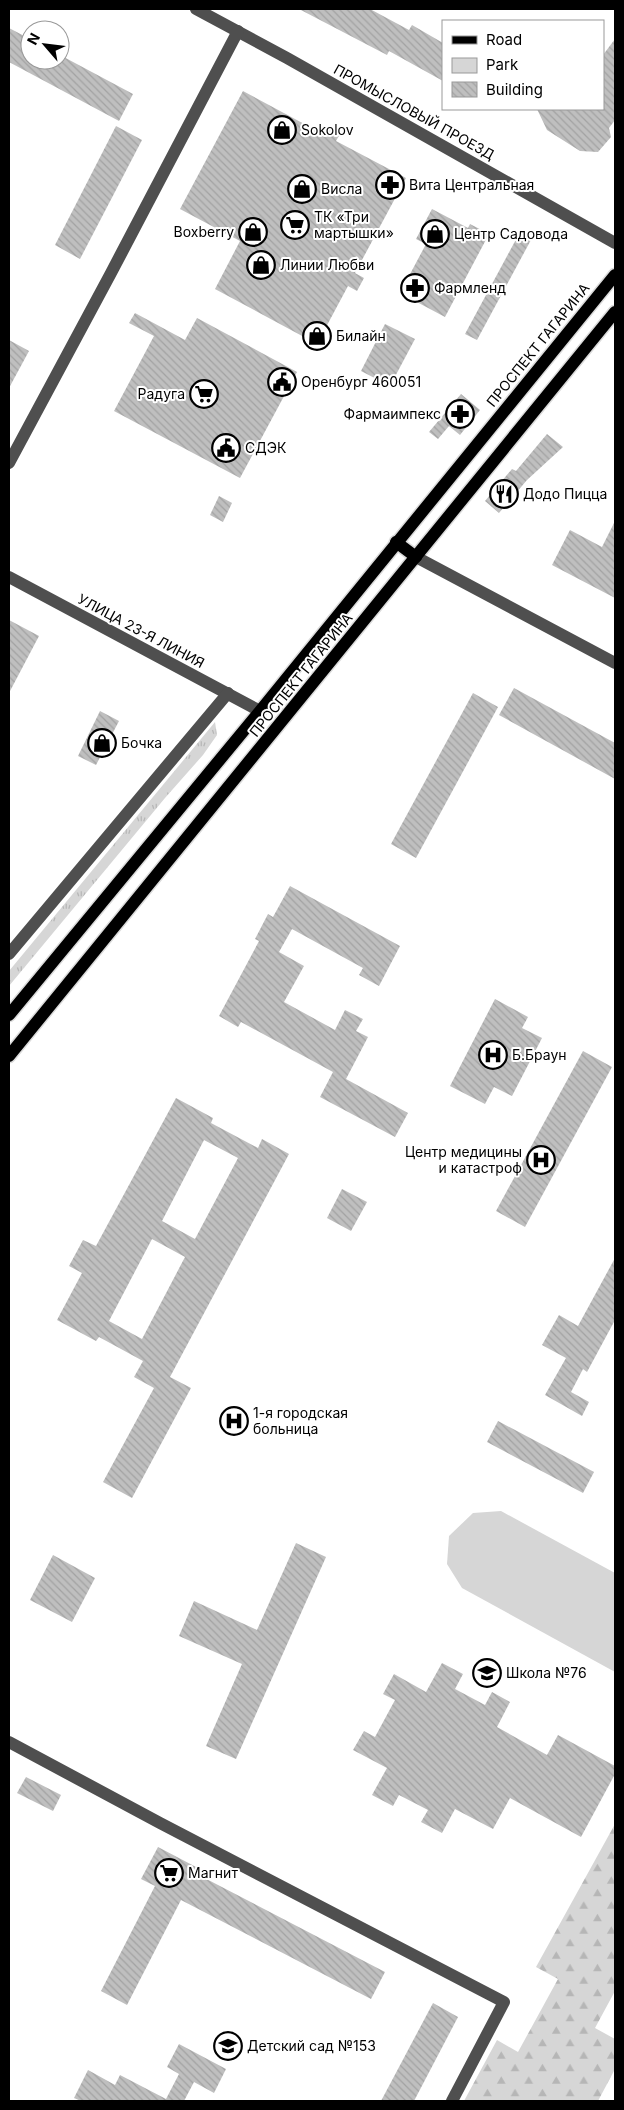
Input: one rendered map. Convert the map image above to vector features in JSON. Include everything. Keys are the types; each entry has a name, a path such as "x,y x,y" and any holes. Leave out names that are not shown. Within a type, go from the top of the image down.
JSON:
{"main road":[{"name":"ПРОСПЕКТ ГАГАРИНА","path":"9,1015 260,711 615,275"},
{"name":"ПРОСПЕКТ ГАГАРИНА","path":"9,1056 615,312"},
{"path":"396,542 416,557"}],"street":[{"name":"ПРОМЫСЛОВЫЙ ПРОЕЗД","path":"196,9 615,243"},
{"path":"9,462 238,31"},
{"path":"416,557 615,663"},
{"name":"УЛИЦА 23-Я ЛИНИЯ","path":"9,577 260,711"},
{"path":"9,954 228,693"},
{"path":"9,1742 504,2002 452,2101"}],"green space":[{"path":"215,722 217,735 203,755 9,986 9,971"},
{"path":"501,1511 615,1573 615,1672 462,1588 447,1564 449,1536 473,1513"},
{"path":"615,1824 615,1991 595,2028 615,2039 615,2069 598,2101 464,2101 497,2040 518,2052 558,1979 536,1967"}],"building":[{"path":"299,9 370,9 409,30 412,25 442,42 442,80 389,51 387,55"},
{"path":"9,28 20,34 20,68 9,62"},
{"path":"615,39 615,120 609,128 611,137 598,152 580,151 547,130 537,110 604,110 604,54"},
{"path":"70,60 133,94 119,121 24,70 70,70"},
{"name":"ТК «Три мартышки»","path":"243,91 321,133 325,126 333,130 340,134 336,141 406,178 355,273 364,278 357,291 348,286 317,344 215,289 240,241 180,209"},
{"path":"116,126 142,140 80,259 55,245"},
{"path":"432,209 468,228 470,224 489,234 445,317 400,293 426,244 416,239"},
{"path":"520,232 532,238 477,340 465,334"},
{"name":"Радуга","path":"135,313 185,340 197,318 297,372 240,478 114,411 154,336 129,323"},
{"path":"385,324 415,339 390,386 361,371"},
{"path":"9,340 29,351 9,388"},
{"path":"461,394 480,410 460,435 449,426 438,439 429,432"},
{"path":"547,434 563,447 527,480 499,513 485,501 512,469 516,471"},
{"path":"219,496 232,503 223,522 210,515"},
{"path":"615,521 615,598 552,565 570,530 602,547"},
{"path":"9,620 39,636 9,693"},
{"path":"514,688 615,743 615,779 499,715"},
{"path":"473,693 498,707 416,858 391,844"},
{"path":"100,711 119,721 96,765 78,756"},
{"path":"290,886 400,946 379,986 359,975 363,968 292,929 279,952 304,966 284,1002 335,1030 345,1010 363,1019 356,1031 368,1037 346,1079 408,1113 395,1137 320,1097 333,1072 241,1022 238,1027 219,1016 259,941 255,939 268,914 273,917"},
{"path":"495,999 528,1017 522,1028 542,1038 512,1096 494,1087 485,1104 450,1086"},
{"path":"583,1051 612,1067 525,1227 496,1211"},
{"path":"176,1098 213,1118 211,1123 258,1148 262,1139 289,1154 170,1377 191,1388 132,1498 103,1482 154,1388 134,1377 143,1361 99,1337 96,1341 57,1320 82,1273 69,1266 83,1240 96,1246","holes":["204,1140 238,1158 195,1239 162,1221","152,1239 185,1257 142,1339 109,1321"]},
{"path":"342,1189 367,1202 351,1231 327,1218"},
{"path":"615,1258 615,1320 587,1372 583,1369 571,1392 589,1402 582,1416 545,1395 566,1358 542,1345 559,1315 578,1326"},
{"path":"498,1421 594,1472 583,1493 487,1442"},
{"path":"296,1543 326,1557 236,1759 206,1746 242,1664 179,1636 194,1601 257,1630"},
{"path":"53,1555 95,1578 72,1622 30,1600"},
{"path":"442,1663 463,1674 455,1689 485,1705 492,1692 510,1702 497,1727 547,1755 558,1735 615,1766 615,1774 581,1837 510,1798 493,1829 455,1809 442,1833 421,1822 428,1810 399,1795 393,1806 372,1795 387,1768 353,1750 364,1731 375,1737 395,1700 383,1694 394,1674 426,1692"},
{"path":"26,1777 61,1795 53,1811 17,1793"},
{"path":"158,1847 196,1867 193,1872 385,1972 371,1999 181,1900 127,2005 101,1991 155,1886 141,1879"},
{"path":"433,2003 458,2017 414,2101 381,2101"},
{"path":"179,2044 226,2069 214,2093 194,2082 184,2101 81,2101 74,2098 88,2070 115,2085 120,2075 166,2099 179,2074 167,2067"}],"place":[{"name":"Sokolov","path":"282,130"},
{"name":"Вита Центральная","path":"390,185"},
{"name":"Висла","path":"302,189"},
{"name":"ТК «Три мартышки»","path":"295,225"},
{"name":"Boxberry","path":"253,232"},
{"name":"Центр Садовода","path":"435,234"},
{"name":"Линии Любви","path":"261,265"},
{"name":"Фармленд","path":"415,288"},
{"name":"Билайн","path":"317,336"},
{"name":"Оренбург 460051","path":"282,382"},
{"name":"Радуга","path":"204,394"},
{"name":"Фармаимпекс","path":"460,414"},
{"name":"СДЭК","path":"226,448"},
{"name":"Додо Пицца","path":"504,494"},
{"name":"Бочка","path":"102,743"},
{"name":"Б.Браун","path":"493,1055"},
{"name":"Центр медицины и катастроф","path":"541,1160"},
{"name":"1-я городская больница","path":"234,1421"},
{"name":"Школа №76","path":"487,1673"},
{"name":"Магнит","path":"169,1873"},
{"name":"Детский сад №153","path":"228,2046"}]}
